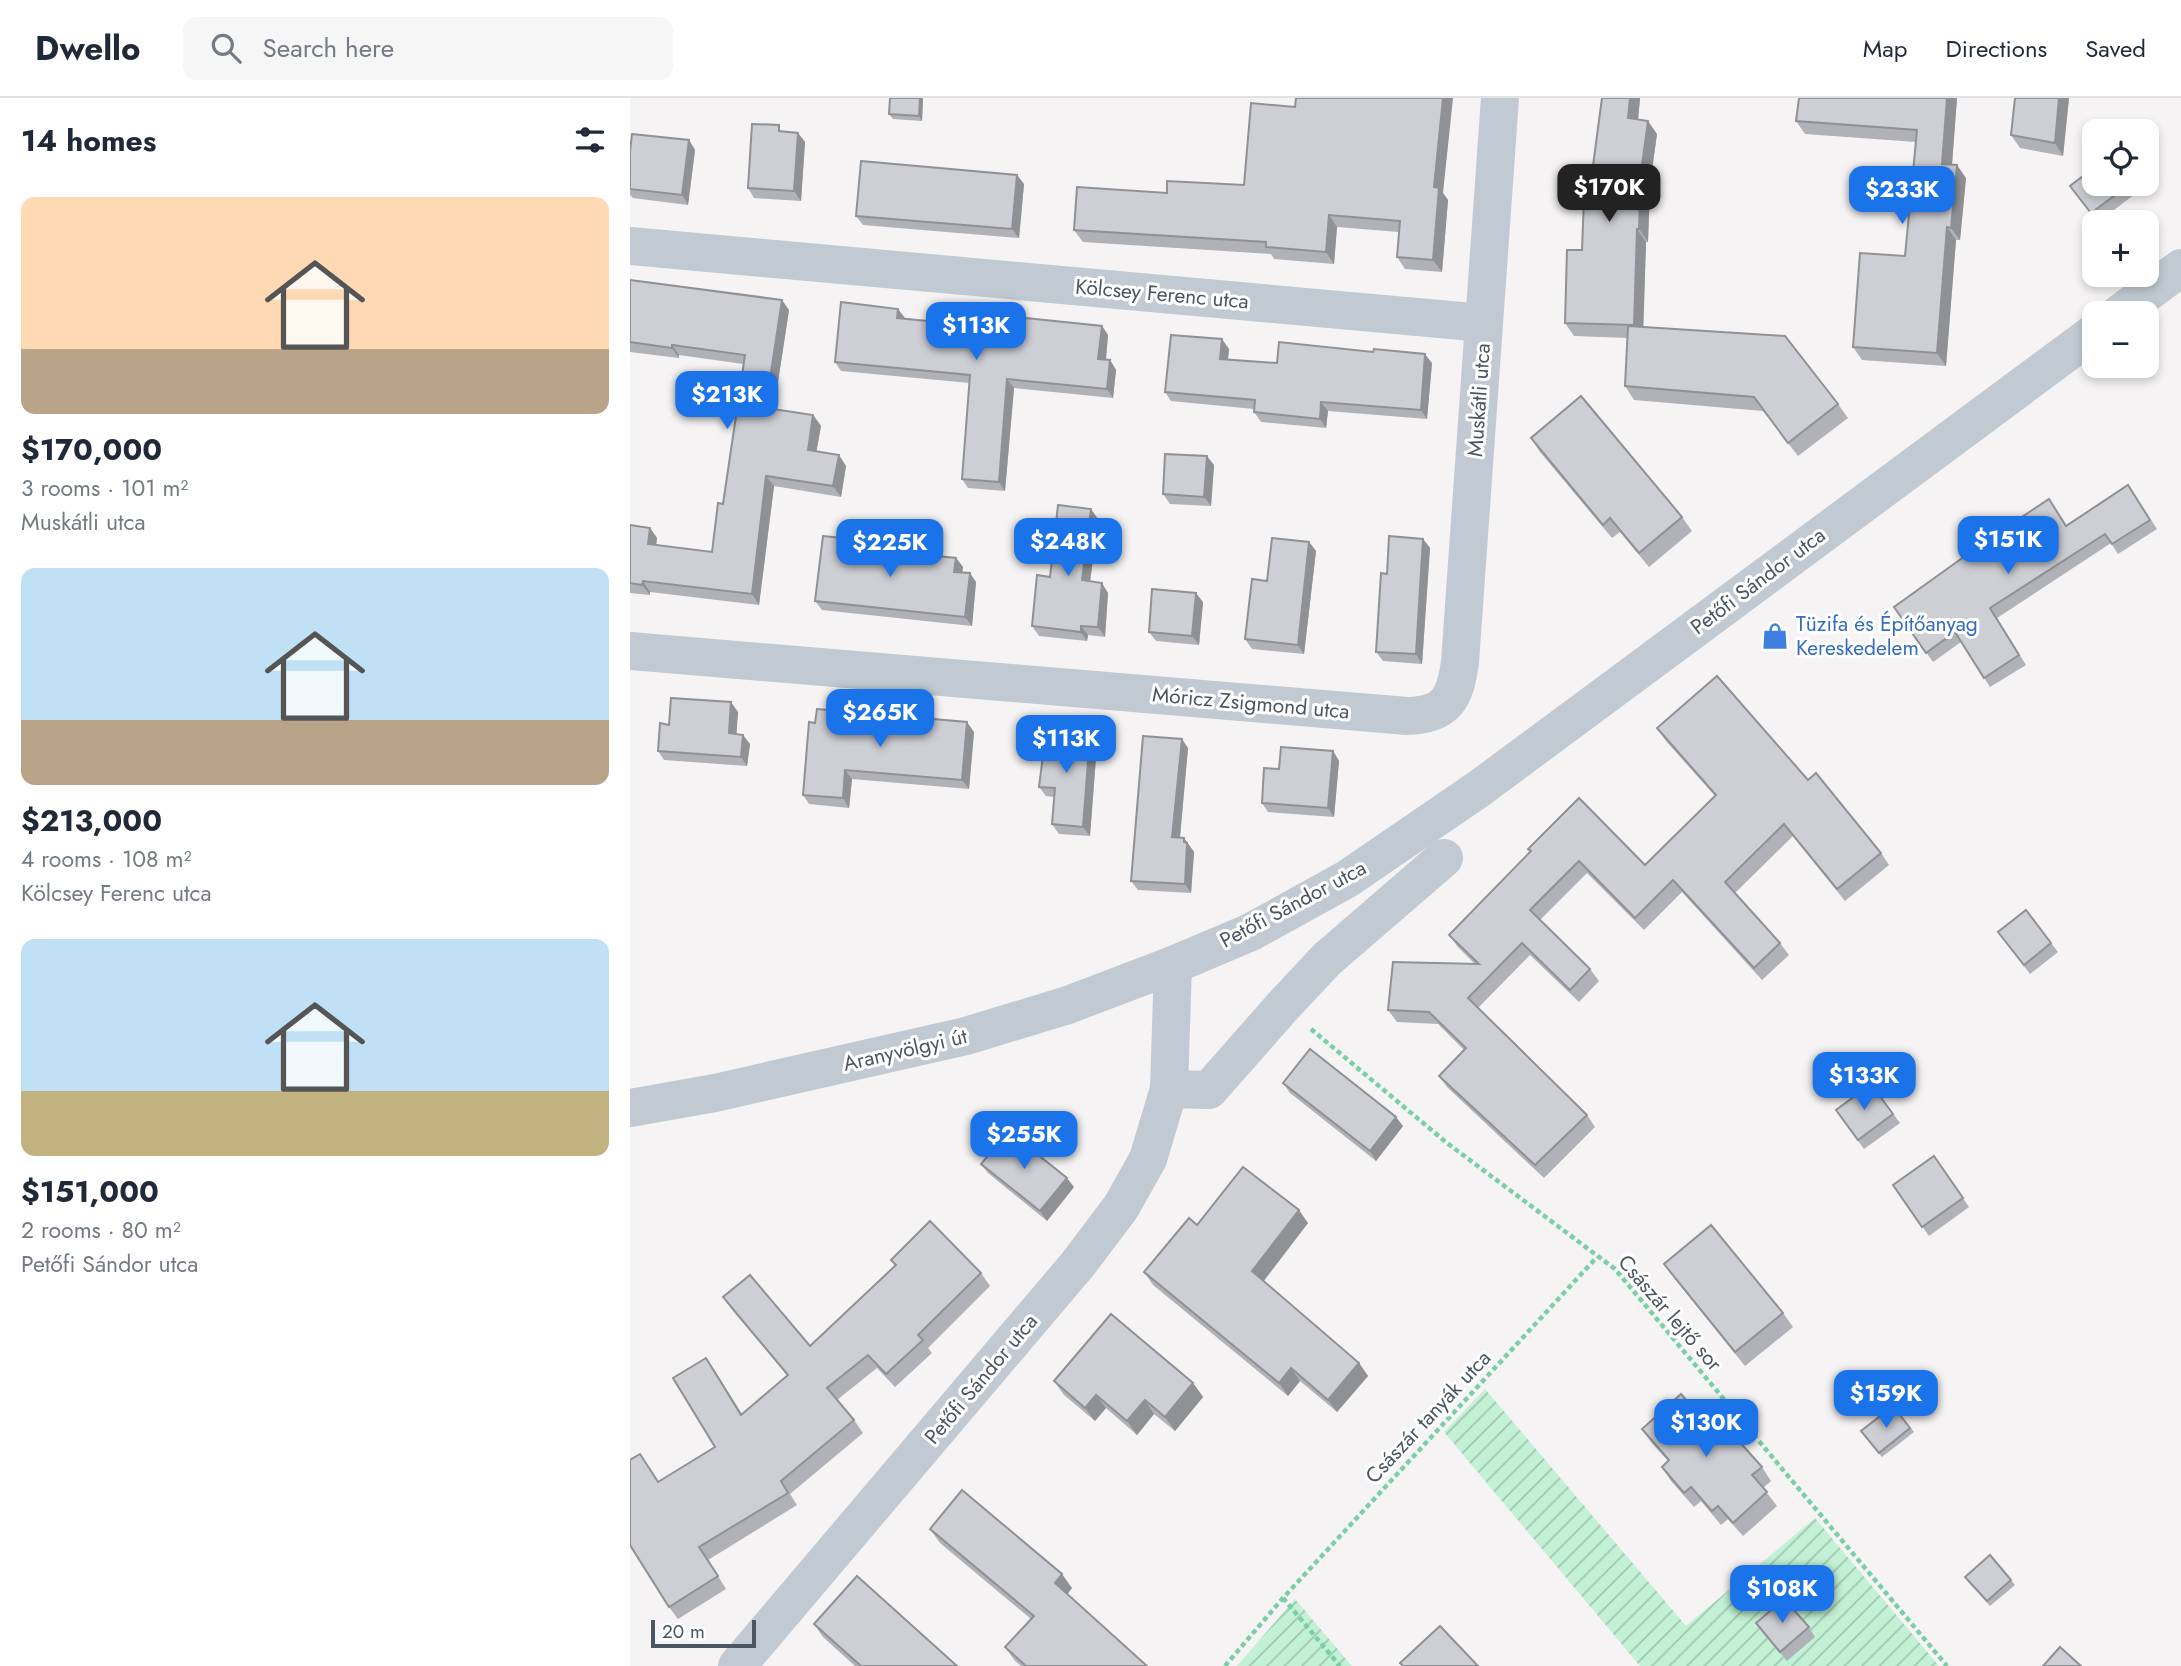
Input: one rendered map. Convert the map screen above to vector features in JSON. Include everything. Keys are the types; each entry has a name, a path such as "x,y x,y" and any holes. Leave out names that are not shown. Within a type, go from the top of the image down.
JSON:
{"street":[{"name":"Muskátli utca","path":"1449,700 1456,687 1460,662 1500,98"},
{"name":"Kölcsey Ferenc utca","path":"630,246 1484,323"},
{"path":"2136,301 2181,268"},
{"name":"Petőfi Sándor utca","path":"737,1666 1078,1264 1121,1207 1148,1159 1169,1089 1173,965 1251,932 1347,879 1436,818 2082,342"},
{"name":"Móricz Zsigmond utca","path":"630,651 1407,716 1426,715 1449,700"},
{"path":"1169,1089 1209,1090 1327,959 1444,858"},
{"name":"Aranyvölgyi út","path":"630,1108 754,1085 966,1037 1068,1005 1173,965"}],"path":[{"name":"Császár lejtő sor","path":"1283,1006 1447,1143 1615,1269 1947,1666"},
{"name":"Császár tanyák utca","path":"1225,1666 1283,1598 1597,1257"},
{"path":"1283,1598 1340,1666"}],"green space":[{"path":"1485,1389 1686,1626 1815,1518 1939,1666 1640,1666 1444,1432"},
{"path":"1295,1599 1352,1666 1237,1666"}],"building":[{"path":"890,98 920,98 919,116 889,114"},
{"path":"1296,98 1443,98 1434,187 1439,188 1433,260 1397,257 1400,221 1329,215 1326,252 1266,247 1266,242 1074,230 1077,187 1167,193 1167,181 1244,185 1251,103 1295,107"},
{"path":"1602,98 1630,98 1628,118 1648,121 1637,229 1634,325 1565,323 1567,250 1582,250 1585,173 1592,173"},
{"path":"1799,98 1947,98 1942,164 1957,165 1951,228 1947,227 1937,353 1853,347 1860,253 1905,256 1917,130 1796,121"},
{"path":"2015,98 2059,98 2055,143 2011,135"},
{"path":"752,124 779,125 779,131 798,133 794,191 748,188"},
{"path":"632,134 689,140 682,195 630,189"},
{"path":"861,161 1017,175 1012,229 856,216"},
{"path":"2082,177 2082,196 2114,196 2095,210 2089,210 2070,186"},
{"path":"630,280 782,300 766,405 773,406 773,409 813,415 808,450 839,455 833,486 766,476 752,594 643,581 642,585 630,583 630,525 650,528 648,544 712,552 718,503 723,504 745,355 630,342"},
{"path":"841,302 898,309 897,318 958,324 959,311 1102,326 1098,359 1110,360 1107,389 1007,379 999,482 962,479 970,375 835,362"},
{"path":"1628,326 1785,336 1838,404 1788,443 1754,397 1625,386"},
{"path":"1171,335 1222,339 1220,359 1277,363 1279,342 1373,352 1374,349 1425,354 1421,410 1321,402 1320,419 1254,412 1255,400 1165,392"},
{"path":"1581,396 1682,517 1639,553 1610,518 1603,525 1531,438"},
{"path":"1165,454 1207,456 1204,497 1163,494"},
{"path":"2128,485 2150,520 2112,544 2105,534 1990,608 2019,655 1984,678 1955,632 1926,653 1894,607 2049,499 2066,526"},
{"path":"1058,505 1091,509 1082,580 1102,583 1098,627 1081,626 1081,632 1032,626 1037,575 1050,577"},
{"path":"823,536 870,541 869,549 956,558 954,572 970,573 965,617 815,601"},
{"path":"1389,536 1423,539 1416,654 1376,652 1381,573 1387,574"},
{"path":"1272,538 1309,542 1298,645 1245,639 1252,579 1267,581"},
{"path":"1152,589 1196,593 1192,636 1149,632"},
{"path":"1717,676 1808,780 1816,773 1881,853 1837,889 1784,824 1725,882 1780,943 1754,968 1673,880 1635,918 1579,861 1530,910 1590,969 1570,990 1522,943 1468,998 1587,1115 1535,1165 1439,1076 1466,1048 1429,1012 1388,1010 1393,962 1479,964 1449,935 1579,798 1645,865 1716,795 1657,728"},
{"path":"671,698 731,702 729,733 743,735 741,757 658,751 660,723 669,725"},
{"path":"817,709 967,722 962,780 845,770 843,798 803,795 809,722 815,723"},
{"path":"1046,731 1090,735 1083,827 1052,824 1055,788 1039,787"},
{"path":"1143,736 1182,739 1172,837 1184,838 1187,843 1185,884 1131,881"},
{"path":"1281,747 1333,751 1328,808 1262,803 1264,768 1279,769"},
{"path":"2026,910 2051,943 2024,965 1998,932"},
{"path":"1310,1049 1396,1117 1370,1151 1283,1083"},
{"path":"1871,1084 1893,1114 1858,1140 1836,1110"},
{"path":"1008,1131 1067,1178 1040,1211 981,1164"},
{"path":"1934,1156 1963,1198 1922,1227 1893,1185"},
{"path":"1243,1167 1299,1210 1252,1271 1359,1363 1328,1400 1291,1368 1279,1383 1144,1272 1189,1218 1197,1225"},
{"path":"930,1221 981,1273 918,1335 923,1340 886,1374 868,1355 827,1388 854,1420 781,1481 788,1493 699,1547 718,1576 669,1607 630,1545 630,1460 640,1454 658,1482 715,1447 673,1378 706,1358 741,1415 788,1375 723,1297 750,1275 810,1346 896,1265 891,1260"},
{"path":"1711,1225 1783,1313 1735,1352 1664,1264"},
{"path":"1111,1314 1193,1383 1165,1417 1145,1400 1127,1421 1096,1395 1085,1408 1054,1381"},
{"path":"1681,1394 1711,1429 1720,1420 1762,1467 1752,1475 1767,1492 1733,1523 1718,1506 1712,1511 1691,1487 1684,1493 1662,1467 1669,1460 1642,1429"},
{"path":"1893,1406 1910,1428 1879,1453 1861,1431"},
{"path":"962,1490 1062,1574 1055,1583 1147,1666 1026,1666 1005,1647 1034,1616 930,1529"},
{"path":"1990,1555 2011,1580 1987,1601 1965,1577"},
{"path":"857,1576 957,1666 861,1666 814,1624"},
{"path":"1784,1599 1809,1627 1780,1652 1756,1623"},
{"path":"1440,1626 1478,1666 1403,1666 1400,1663"},
{"path":"2060,1647 2081,1666 2043,1666"}],"place":[{"name":"Tüzifa és Építőanyag Kereskedelem","path":"1775,636"}]}
